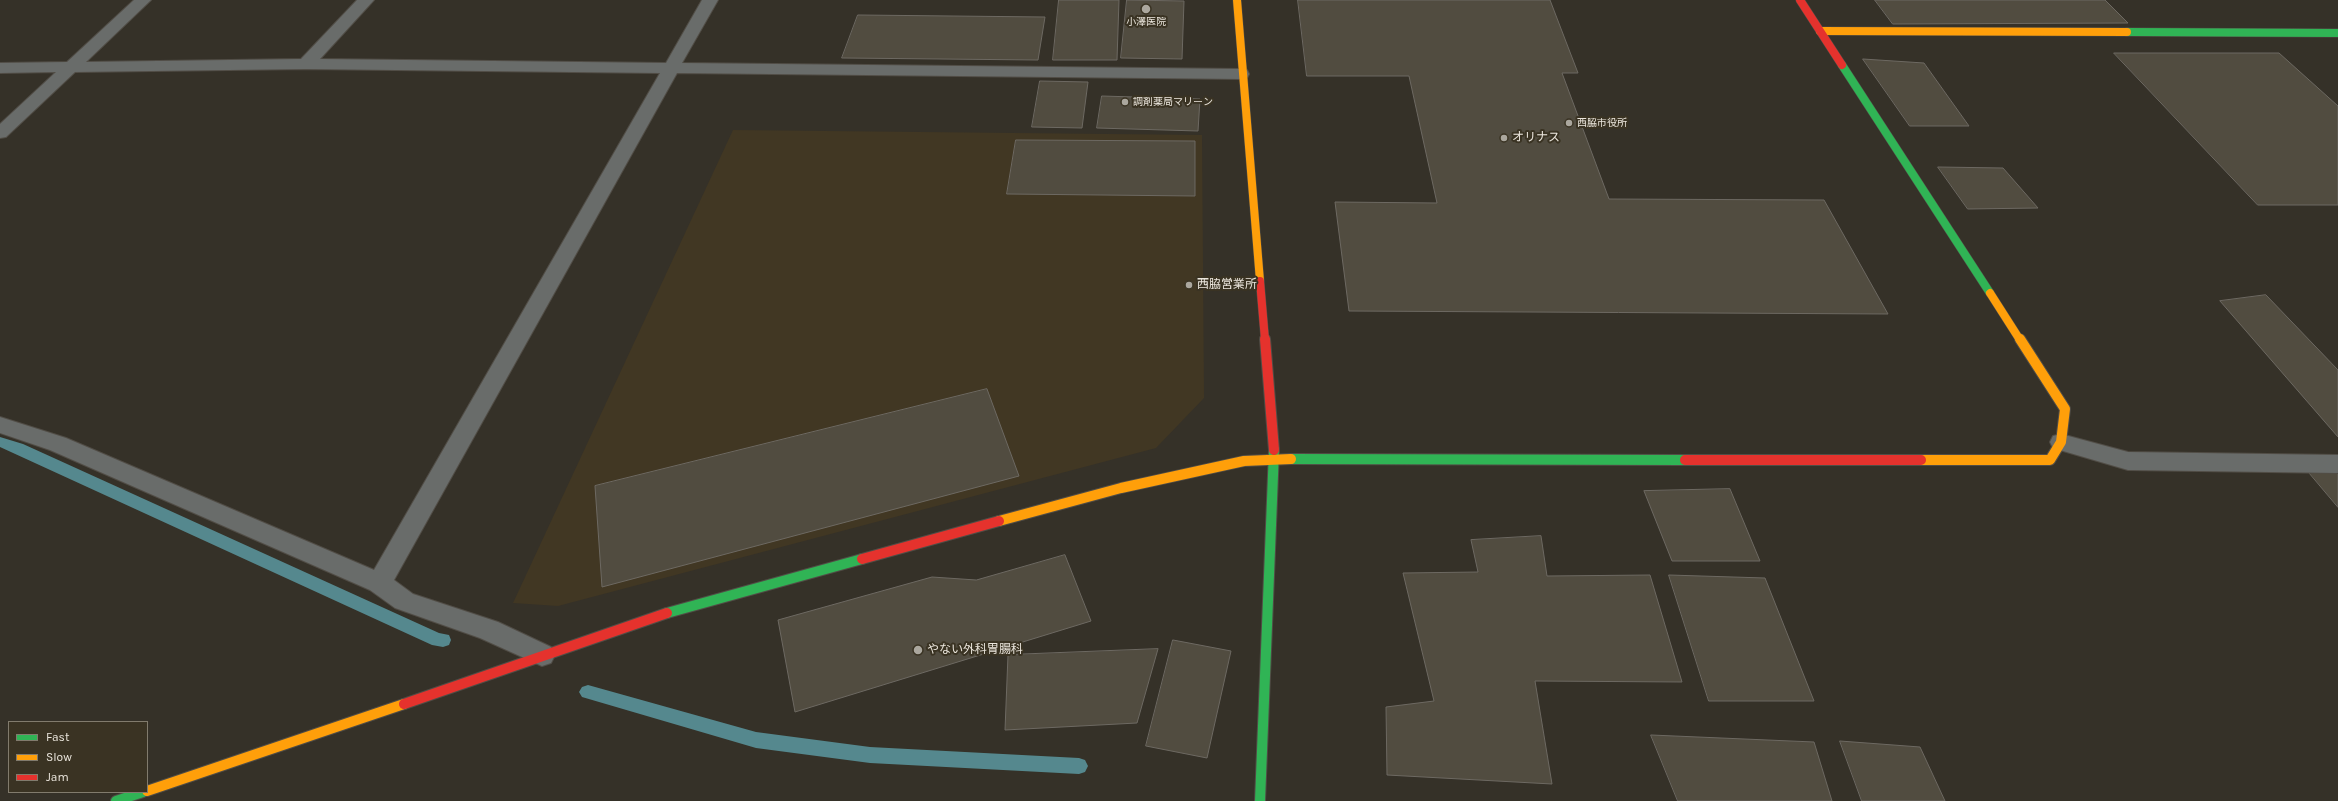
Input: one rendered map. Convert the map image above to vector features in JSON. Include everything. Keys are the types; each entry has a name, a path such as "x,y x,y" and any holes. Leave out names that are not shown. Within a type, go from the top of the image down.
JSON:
{"street":[{"path":"0,133 143,0"},
{"path":"306,64 366,0"},
{"path":"379,583 710,0"},
{"path":"1237,0 1241,74 1275,459 1260,801"},
{"path":"148,791 318,734 671,611 1114,490 1244,462 1275,459 2050,460 2061,442 2064,409 1800,0"},
{"path":"1820,31 2338,33"},
{"path":"0,68 306,64 1241,74"},
{"path":"0,425 58,444 379,583 404,601 489,630 542,655"},
{"path":"2061,442 2128,461 2338,464"},
{"path":"116,801 140,793"}],"shaded area":[{"path":"733,130 1202,135 1204,398 1156,448 558,606 513,603"}],"building":[{"path":"1059,0 1119,0 1117,60 1053,60"},
{"path":"1127,0 1184,1 1182,59 1121,58"},
{"name":"オリナス","path":"1298,0 1550,0 1578,73 1562,73 1609,199 1824,200 1888,314 1349,311 1335,202 1437,203 1409,76 1307,76"},
{"path":"1875,0 2105,0 2128,23 1893,24"},
{"path":"858,15 1045,17 1038,60 842,58"},
{"path":"2114,53 2279,53 2338,106 2338,205 2258,205"},
{"path":"1863,59 1924,63 1969,126 1910,126"},
{"path":"1040,81 1088,82 1082,128 1032,127"},
{"path":"1102,96 1200,99 1198,131 1097,128"},
{"path":"1016,140 1195,141 1195,196 1007,194"},
{"path":"1938,167 2003,168 2038,208 1968,209"},
{"path":"2266,295 2338,370 2338,437 2220,301"},
{"path":"987,389 1019,476 602,587 595,486"},
{"path":"2306,469 2338,470 2338,507"},
{"path":"1730,489 1760,561 1672,561 1644,491"},
{"path":"1541,536 1547,576 1650,575 1682,682 1535,681 1552,784 1387,775 1386,707 1434,701 1403,573 1478,572 1471,540"},
{"path":"1065,555 1091,621 795,712 778,620 932,577 976,580"},
{"path":"1669,575 1765,578 1814,701 1709,701"},
{"path":"1173,640 1231,651 1207,758 1146,746"},
{"path":"1158,649 1137,723 1005,730 1008,655"},
{"path":"1651,735 1814,742 1832,801 1678,801"},
{"path":"1840,741 1920,747 1945,801 1862,801"}],"waterway":[{"path":"0,442 18,448 438,640 443,640"},
{"path":"588,692 756,740 870,755 1079,766"}],"traffic: fast":[{"path":"2127,32 2338,33"},
{"path":"1842,65 1990,293"},
{"path":"1260,801 1274,450"},
{"path":"1291,459 1685,460"},
{"path":"667,613 862,559"},
{"path":"116,801 140,793"}],"traffic: slow":[{"path":"1237,0 1260,281"},
{"path":"1820,31 2127,32"},
{"path":"1921,460 2050,460 2061,442 2065,409 1990,293"},
{"path":"999,521 1121,488 1244,461 1291,459"},
{"path":"148,791 404,704"}],"traffic: jam":[{"path":"1800,0 1842,65"},
{"path":"1260,281 1274,450"},
{"path":"1685,460 1921,460"},
{"path":"862,559 999,521"},
{"path":"404,704 667,613"}],"place":[{"name":"小澤医院","path":"1146,9"},
{"name":"調剤薬局マリーン","path":"1125,102"},
{"name":"西脇市役所","path":"1569,123"},
{"name":"オリナス","path":"1504,138"},
{"name":"西脇営業所","path":"1189,285"},
{"name":"やない外科胃腸科","path":"918,650"}]}
